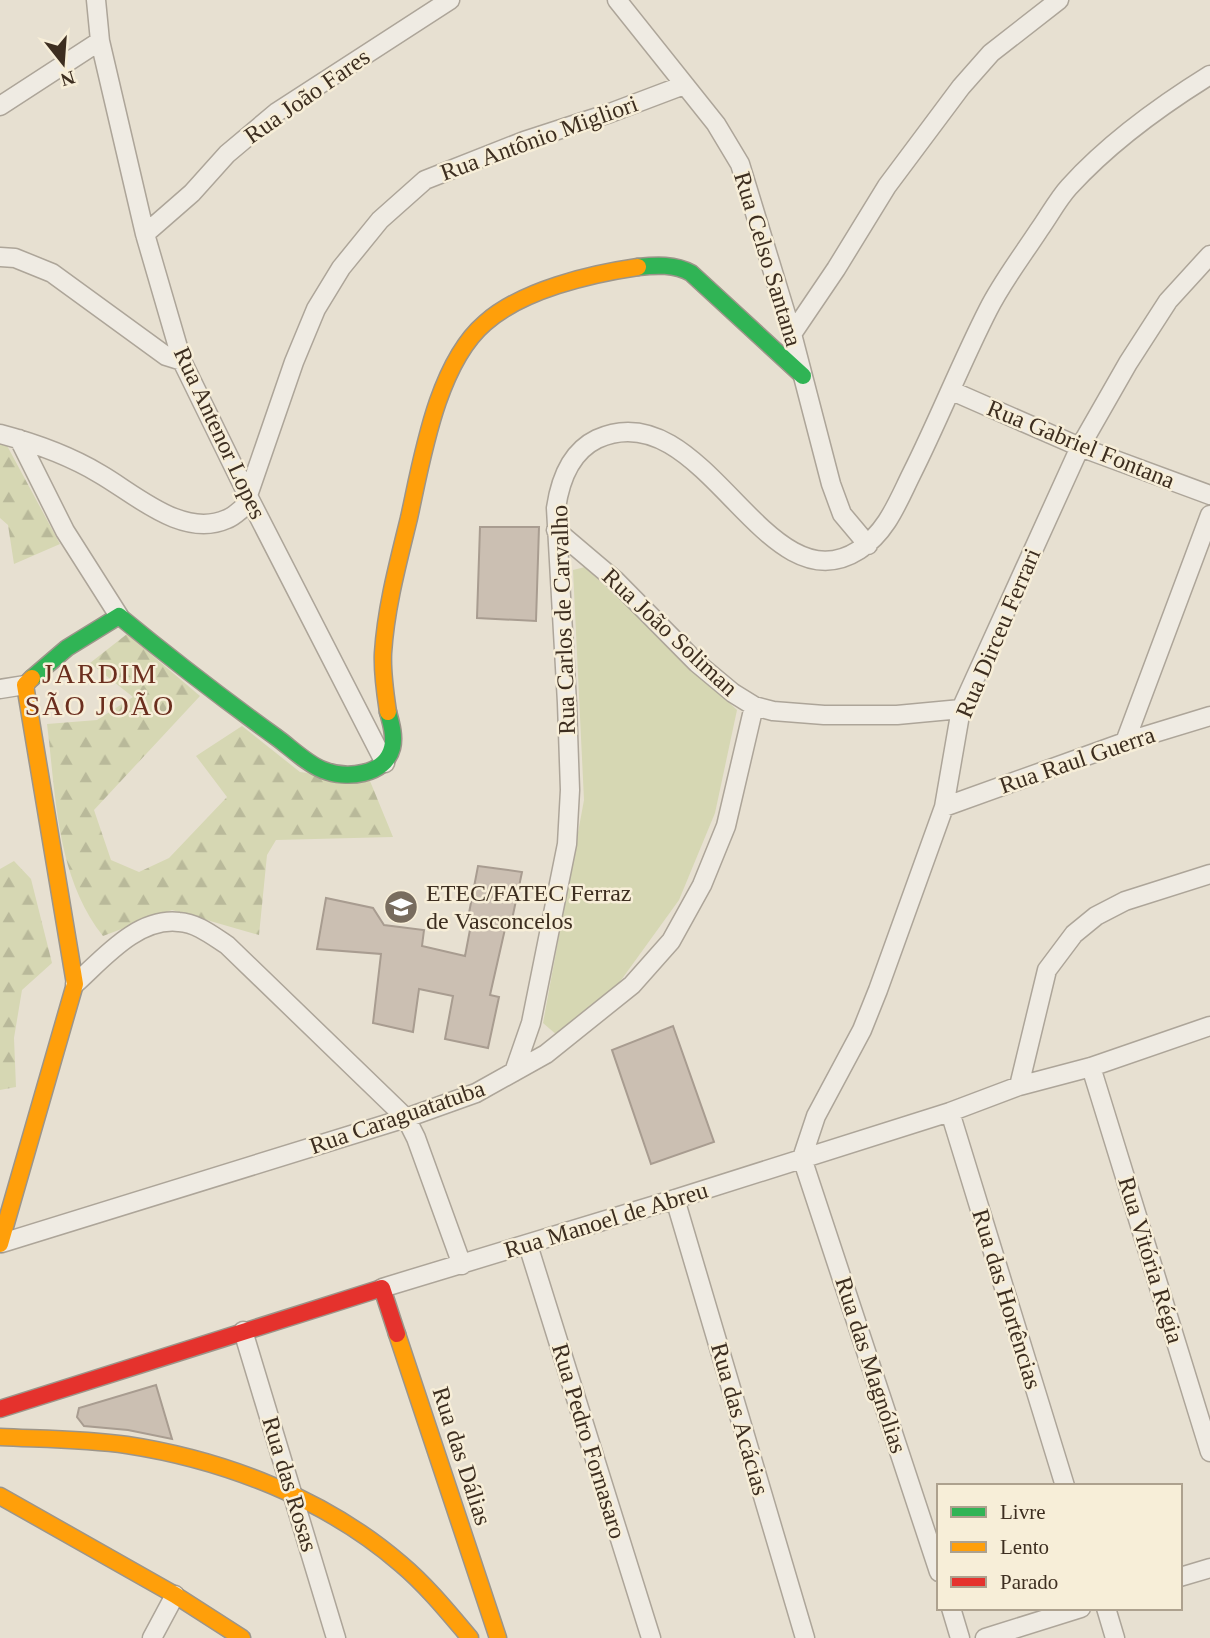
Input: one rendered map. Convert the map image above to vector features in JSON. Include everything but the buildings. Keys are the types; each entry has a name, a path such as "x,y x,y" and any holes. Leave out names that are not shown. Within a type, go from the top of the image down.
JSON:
{"street":[{"name":"Rua Antenor Lopes","path":"96,0 100,41 145,234 182,361 385,763"},
{"name":"Rua João Fares","path":"145,234 192,193 227,154 277,112 450,0"},
{"name":"Rua Celso Santana","path":"617,0 716,124 740,163 792,334 831,484 842,514 868,545"},
{"path":"792,334 887,186 961,87 991,53 1059,0"},
{"path":"0,106 100,41"},
{"path":"868,545 888,522 952,391 988,309 1068,188 1143,121 1210,75"},
{"name":"Rua Antônio Migliori","path":"0,434 65,456 100,473 146,505 187,523 210,524 227,519 244,507 316,309 341,268 380,220 425,180 524,141 684,85"},
{"name":"Rua Dirceu Ferrari","path":"802,1158 816,1116 862,1030 944,807 961,709 1080,447 1128,363 1168,302 1210,255"},
{"path":"0,257 16,258 52,273 166,356 182,361"},
{"path":"19,439 65,531 119,616 208,688 322,770 344,775 365,773 385,763 393,746 383,662 385,618 425,443 443,389 459,356 479,328 508,307 542,291 577,280 661,264 682,268 698,278 803,376"},
{"name":"Rua Gabriel Fontana","path":"952,391 1080,447 1210,495"},
{"name":"Rua Carlos de Carvalho","path":"514,1072 531,1023 567,844 570,790 556,508 559,486 573,460 587,444 606,435 637,432 656,436 676,447 772,536 803,558 823,562 845,559 868,545"},
{"path":"1125,742 1210,516"},
{"name":"Rua João Soliman","path":"556,530 615,580 697,663 733,693 754,706 773,711 824,715 897,715 961,709"},
{"path":"1191,567 1210,560"},
{"path":"0,689 25,685 67,648 119,616"},
{"path":"25,685 75,984"},
{"name":"Rua Caraguatatuba","path":"1,1243 406,1118 476,1093 546,1054 632,985 671,941 702,885 726,826 754,706"},
{"name":"Rua Raul Guerra","path":"944,807 1125,742 1210,716"},
{"path":"1019,1086 1047,970 1074,934 1096,916 1125,901 1210,874"},
{"path":"75,984 128,938 149,926 178,921 202,929 227,945 406,1118 416,1138 462,1265"},
{"name":"Rua Caraguatatuba","path":"1,1243 75,984"},
{"path":"531,1023 546,1054"},
{"name":"Rua Manoel de Abreu","path":"0,1409 243,1331 676,1199 950,1112 1019,1086 1091,1067 1210,1026"},
{"name":"Rua Vitória Régia","path":"1091,1067 1210,1452"},
{"name":"Rua das Hortências","path":"950,1112 1064,1484"},
{"name":"Rua das Magnólias","path":"802,1158 937,1566"},
{"name":"Rua das Acácias","path":"676,1199 805,1638"},
{"name":"Rua Pedro Fornasaro","path":"528,1245 651,1638"},
{"name":"Rua das Dálias","path":"382,1288 498,1635"},
{"name":"Rua das Rosas","path":"243,1331 336,1638"},
{"path":"0,1437 83,1441 146,1448 246,1475 293,1496 364,1534 396,1559 470,1638 498,1635"},
{"path":"0,1496 175,1595 242,1638"},
{"path":"1182,1576 1210,1568"},
{"path":"152,1638 175,1595"},
{"path":"952,1610 960,1638"},
{"path":"985,1638 1076,1610"},
{"path":"1107,1610 1115,1638"}],"green space":[{"path":"0,440 4,440 60,544 14,564 8,525 0,518"},
{"path":"585,567 737,710 715,813 679,900 619,983 557,1035 543,1023 584,800 573,570"},
{"path":"127,634 200,696 94,810 111,860 139,872 169,858 227,797 196,756 242,726 300,772 370,781 393,837 276,840 267,855 259,935 172,910 103,936 87,913 67,862 56,807 47,724 97,720 133,697 90,663"},
{"path":"14,861 31,879 52,963 22,990 14,1038 16,1087 0,1090 0,869"}],"traffic: fast":[{"path":"638,267 672,267 691,273 803,376"},
{"path":"32,678 67,648 119,616 216,693 305,760 323,770 353,774 364,773 382,765 393,743 388,712"}],"traffic: slow":[{"path":"388,712 383,660 390,602 426,441 443,387 455,362 468,341 485,323 518,301 578,279 638,267"},
{"path":"0,1244 75,984 25,685 32,678"},
{"path":"397,1334 498,1638"},
{"path":"0,1437 127,1445 201,1461 273,1486 340,1520 372,1541 420,1581 470,1638"},
{"path":"0,1496 175,1595 242,1638"}],"traffic: jam":[{"path":"0,1409 382,1288 397,1334"}],"place":[{"name":"ETEC/FATEC Ferraz de Vasconcelos","path":"401,907"}],"district":[{"name":"JARDIM SÃO JOÃO","path":"100,689"}]}
